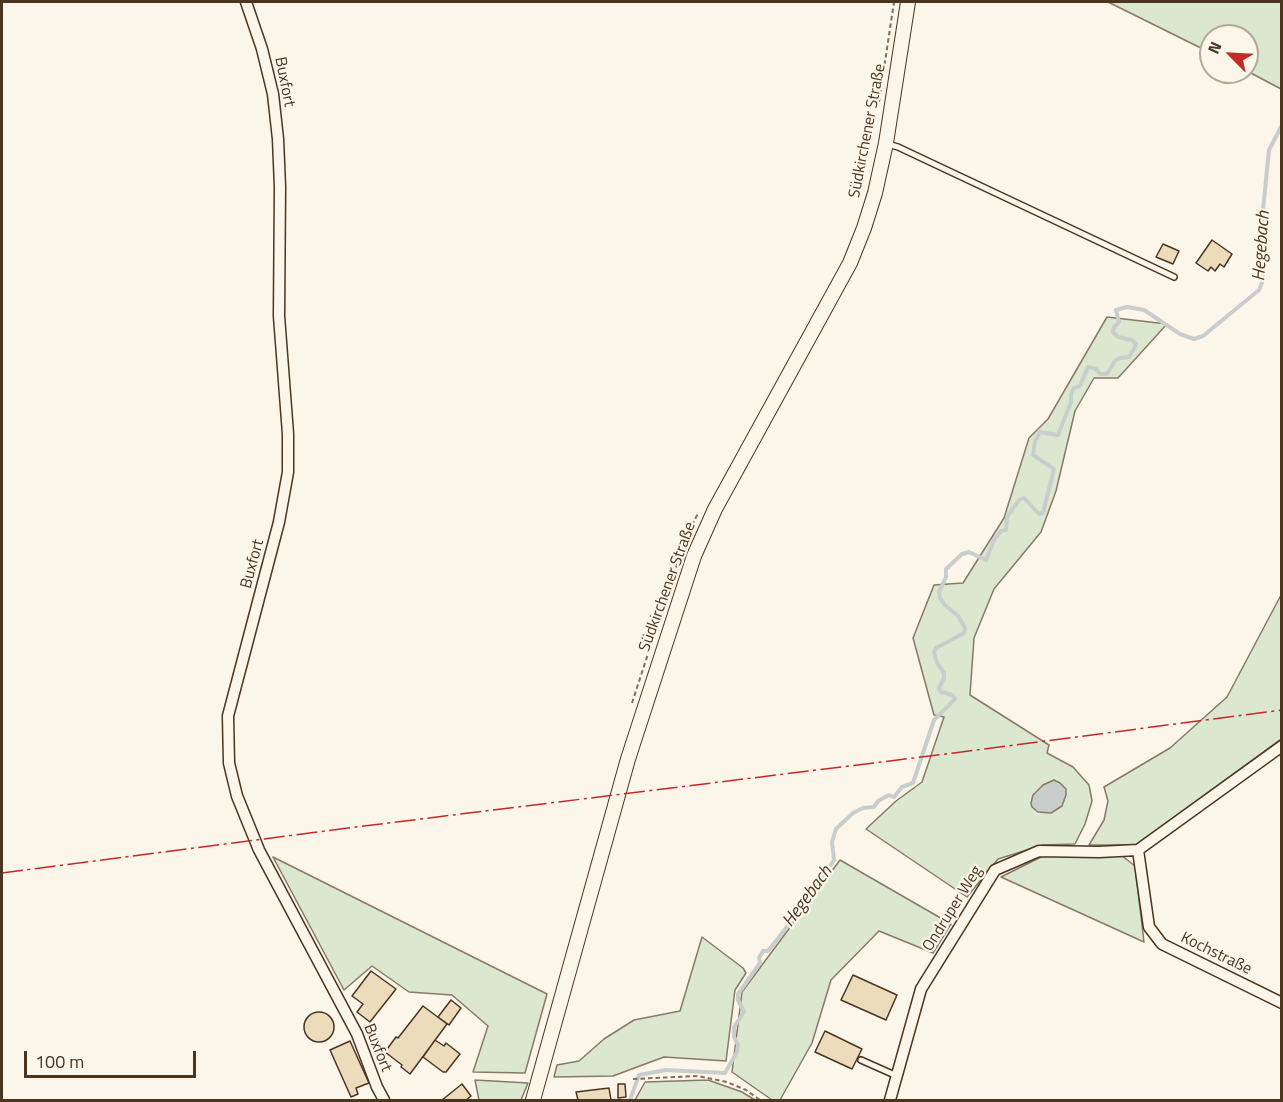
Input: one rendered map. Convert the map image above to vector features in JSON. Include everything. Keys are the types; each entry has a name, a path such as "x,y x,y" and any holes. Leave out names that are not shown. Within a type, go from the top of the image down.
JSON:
{"street":[{"name":"Buxfort","path":"246,2 262,50 273,94 278,139 279,316 288,434 288,472 279,522 228,716 229,763 237,796 259,850 357,1034 384,1101"},
{"name":"Südkirchener Straße","path":"533,1101 628,759 694,556 715,509 850,263 875,193 886,143 908,2"},
{"path":"1138,850 1281,747"},
{"name":"Kochstraße","path":"1138,850 1149,927 1162,944 1281,1003"},
{"name":"Ondruper Weg","path":"890,1101 921,988 995,870 1039,851 1138,850"}],"lane":[{"path":"886,143 1174,277"},
{"path":"861,1060 897,1076"}],"path":[{"path":"633,1078 698,1076 727,1082 746,1090 760,1101"}],"green space":[{"path":"1108,2 1281,2 1281,89 1259,77 1259,24 1199,24 1199,47"},
{"path":"1107,317 1167,324 1118,378 1094,378 1075,411 1056,491 1041,532 994,589 974,638 970,695 1049,745 1047,753 1073,767 1089,785 1092,801 1085,824 1075,844 1043,845 998,859 967,897 866,829 896,801 922,782 944,717 934,715 913,638 934,585 963,583 1004,518 1029,438 1048,419"},
{"path":"1281,595 1281,739 1136,845 1089,845 1104,820 1108,801 1104,787 1170,748 1227,697"},
{"path":"1121,855 1135,866 1144,942 1001,877 1043,856"},
{"path":"273,857 547,994 525,1073 473,1072 488,1026 452,995 409,992 372,966 344,990"},
{"path":"840,860 951,924 933,953 879,931 831,980 812,1043 780,1100 772,1100 732,1072 742,992"},
{"path":"702,937 743,968 746,973 735,990 726,1061 664,1057 613,1076 554,1077 557,1065 579,1061 604,1039 634,1020 680,1011"},
{"path":"475,1080 528,1083 521,1100 479,1100"},
{"path":"708,1080 742,1092 755,1100 635,1100 645,1082"}],"shaded area":[{"path":"1054,780 1066,789 1062,806 1051,813 1038,812 1032,807 1033,795 1043,785"}],"building":[{"path":"1212,240 1232,254 1224,267 1220,264 1215,271 1211,267 1208,271 1196,263"},
{"path":"1163,244 1179,251 1173,264 1156,257"},
{"path":"371,971 396,989 370,1022 357,1012 363,1004 352,996"},
{"path":"853,975 897,995 886,1020 841,1000"},
{"path":"451,1000 461,1008 449,1025 438,1017"},
{"path":"423,1006 447,1024 410,1074 385,1052"},
{"path":"319,1012 330,1016 334,1027 330,1038 319,1042 308,1038 304,1027 308,1016"},
{"path":"825,1031 862,1049 852,1069 815,1052"},
{"path":"435,1040 444,1046 446,1043 460,1054 446,1072 423,1057"},
{"path":"350,1041 369,1083 356,1088 358,1094 351,1097 330,1050"},
{"path":"462,1084 471,1096 466,1100 442,1100"},
{"path":"618,1084 625,1084 626,1097 618,1098"},
{"path":"609,1088 611,1100 578,1100 576,1092"}],"waterway":[{"name":"Hegebach","path":"630,1100 639,1075 666,1070 725,1073 737,1052 738,1045 734,1037 734,1027 744,1012 738,1000 738,994 760,963 759,958 763,951 768,951 798,913 834,860 832,842 836,829 853,813 863,808 874,807 878,801 889,795 894,797 902,787 913,783 934,720 955,699 952,695 941,692 939,688 944,673 937,663 934,652 936,648 964,633 965,628 958,616 940,598 939,592 946,577 946,569 962,554 969,552 986,560 994,540 1001,531 1006,530 1007,517 1019,500 1024,498 1039,514 1043,513 1054,469 1033,455 1035,441 1040,432 1058,435 1071,402 1071,394 1074,388 1080,386 1088,367 1096,369 1100,374 1107,374 1115,361 1129,357 1134,349 1136,344 1132,340 1118,337 1113,332 1119,322 1116,310 1127,307 1144,310 1180,334 1194,339 1203,336 1259,290 1263,280 1261,230 1269,150 1282,125"}],"power":[{"path":"2,873 1282,710"}]}
